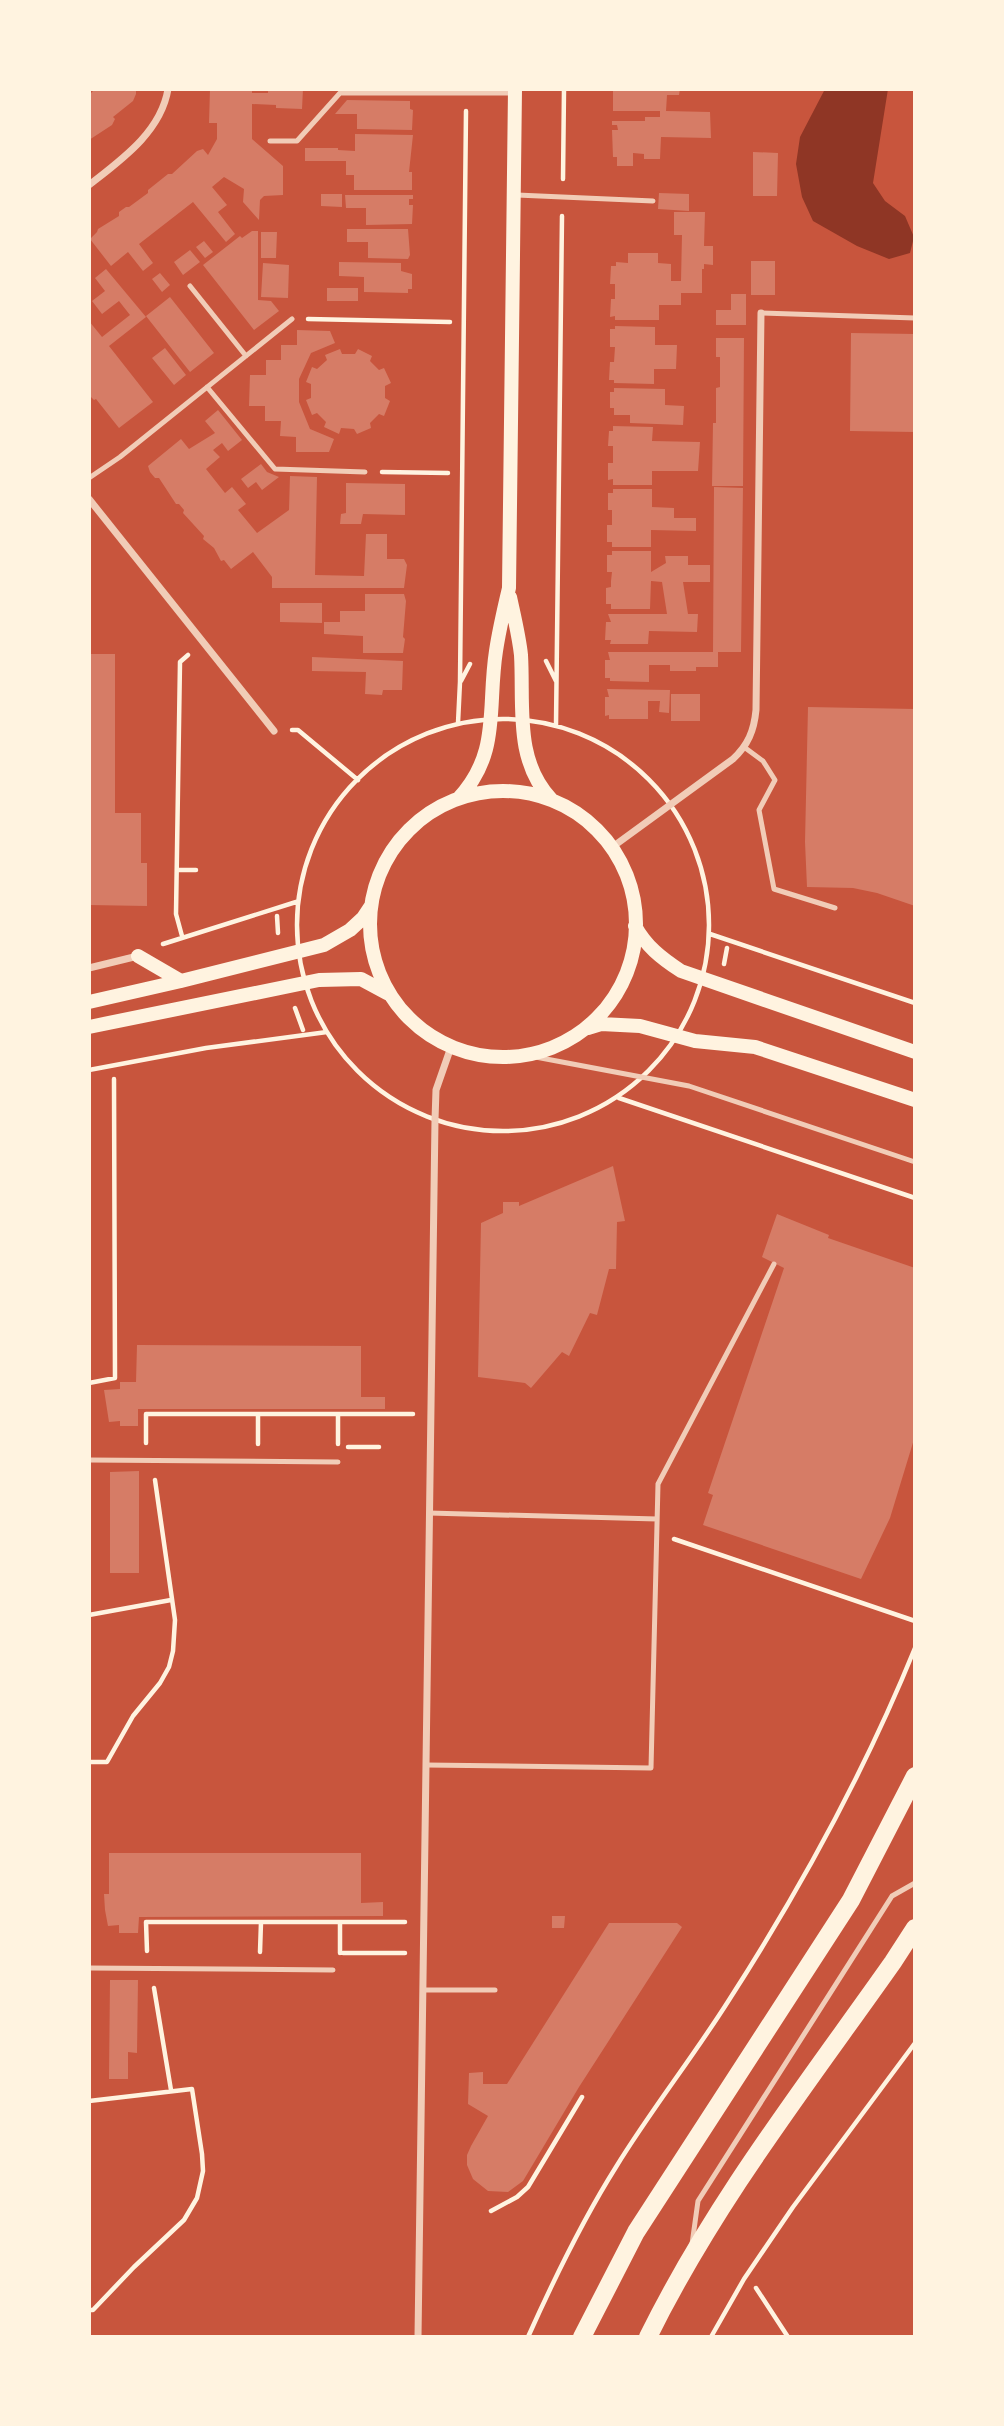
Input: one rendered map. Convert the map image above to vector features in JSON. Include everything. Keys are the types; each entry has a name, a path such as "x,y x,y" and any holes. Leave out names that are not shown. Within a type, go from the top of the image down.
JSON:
{"main road":[{"path":"515,91 509,588 520,652 523,721 531,771 538,786 554,802"},
{"path":"457,800 471,786 487,751 495,653 509,588"},
{"path":"499,791 532,794 554,802 589,822 611,848 626,874 634,905 635,926 628,969 614,997 584,1029 567,1041 538,1053 506,1058 474,1055 451,1047 417,1027 395,1003 379,975 371,944 372,905 377,880 391,852 412,827 438,808 468,796 499,791"},
{"path":"89,1002 324,944 350,930 372,905"},
{"path":"635,926 643,941 658,956 681,971 915,1052"},
{"path":"138,956 181,981"},
{"path":"89,1027 305,982 360,979 376,985 390,995"},
{"path":"584,1029 601,1024 620,1023 695,1041 755,1047 915,1100"},
{"path":"582,2337 636,2232 851,1900 915,1776"},
{"path":"648,2337 690,2258 740,2179 915,1928"}],"street":[{"path":"89,185 142,140 157,119 168,89"},
{"path":"611,848 733,759 753,732 756,710 761,313"},
{"path":"89,499 274,731"},
{"path":"89,968 138,956"},
{"path":"418,2337 435,1120 436,1090 451,1047"}],"lane":[{"path":"270,141 297,141 340,93 515,91"},
{"path":"514,195 653,201"},
{"path":"190,286 246,356"},
{"path":"761,313 915,318"},
{"path":"89,478 292,319"},
{"path":"207,387 275,469 365,472"},
{"path":"744,747 763,761 775,780 759,810 774,889 835,908"},
{"path":"525,1055 689,1086 915,1162"},
{"path":"426,1765 651,1768 658,1484 775,1264"},
{"path":"89,1460 338,1462"},
{"path":"429,1513 657,1519"},
{"path":"690,2258 698,2201 892,1896 915,1883"},
{"path":"89,1968 333,1970"},
{"path":"423,1990 495,1990"}],"path":[{"path":"556,725 564,89"},
{"path":"457,723 460,682 466,93"},
{"path":"292,319 450,322"},
{"path":"365,472 448,473"},
{"path":"204,643 180,662 176,914 182,936 296,902"},
{"path":"491,721 556,725 593,739 615,751 648,777 671,803 694,846 706,888 710,934 702,980 693,1003 675,1036 645,1076 618,1097 583,1115 537,1129 497,1132 435,1120 397,1101 351,1064 327,1032 310,1000 299,951 296,902 318,839 341,801 358,780 380,760 436,729 457,723 491,721"},
{"path":"274,731 298,730 358,780"},
{"path":"177,870 196,870"},
{"path":"710,934 915,1003"},
{"path":"294,1006 303,1030"},
{"path":"89,1070 195,1050 327,1032"},
{"path":"89,1383 115,1378 114,1079"},
{"path":"618,1097 915,1198"},
{"path":"89,1762 107,1762 128,1724 169,1667 175,1636 146,1414 431,1414"},
{"path":"258,1414 258,1461"},
{"path":"338,1414 338,1462"},
{"path":"657,1533 915,1621"},
{"path":"89,1615 171,1600"},
{"path":"528,2337 571,2246 615,2169 734,1992 831,1828 891,1705 915,1648"},
{"path":"171,2090 150,1969 146,1922 424,1922"},
{"path":"260,1969 261,1922"},
{"path":"333,1970 340,1953 340,1922"},
{"path":"711,2337 744,2279 793,2207 915,2043"},
{"path":"89,2101 192,2089 203,2171 192,2209 175,2230 134,2267 93,2310 89,2310"},
{"path":"491,2211 517,2197 528,2187 582,2097"},
{"path":"756,2288 788,2337"}],"shaded area":[{"path":"825,89 888,89 873,183 885,201 905,216 914,237 910,253 889,259 857,246 813,221 802,197 796,164 800,137"}],"building":[{"path":"95,89 136,89 136,94 133,101 113,117 115,119 112,125 89,140 89,95"},
{"path":"210,89 252,89 252,93 268,93 268,89 303,89 302,109 252,104 252,139 283,166 283,195 264,196 260,200 259,220 243,202 244,189 224,177 212,187 227,205 218,212 235,234 226,242 193,202 139,244 153,263 143,271 128,252 111,266 90,239 98,229 119,216 119,212 148,193 148,190 168,174 172,174 197,151 203,149 208,155 217,139 217,123 209,123"},
{"path":"680,89 679,95 667,95 666,111 710,112 711,138 661,137 660,159 644,159 644,154 633,153 633,166 617,166 617,157 613,157 612,130 618,130 617,125 612,125 612,121 645,121 645,117 660,117 660,111 613,111 613,90"},
{"path":"347,100 410,101 410,109 413,110 412,130 357,129 357,114 335,114"},
{"path":"355,134 413,135 409,172 412,172 412,190 354,190 354,175 346,175 346,161 305,161 305,148 355,151"},
{"path":"753,152 778,153 777,196 753,196"},
{"path":"659,193 689,194 689,211 658,209"},
{"path":"321,194 342,194 342,207 321,206"},
{"path":"345,195 413,195 413,199 409,199 409,205 413,205 412,224 366,225 366,208 346,208"},
{"path":"674,212 705,212 704,246 713,246 713,265 704,264 702,269 702,293 681,293 681,305 659,305 659,320 615,320 615,316 610,317 611,299 615,299 615,284 610,284 611,266 616,266 616,262 628,263 628,253 658,253 658,263 671,264 671,281 681,281 682,235 674,235"},
{"path":"347,229 408,229 410,255 408,259 368,258 368,242 347,242"},
{"path":"252,231 258,231 258,300 271,301 279,311 254,330 203,265 240,236 242,238"},
{"path":"261,232 277,232 276,258 261,258"},
{"path":"204,241 213,252 205,258 196,247"},
{"path":"190,250 200,262 183,275 174,262"},
{"path":"751,261 775,261 775,295 751,295"},
{"path":"339,262 401,263 401,271 412,274 412,289 408,289 408,293 364,292 364,277 339,276"},
{"path":"263,263 289,265 288,298 261,297"},
{"path":"106,269 146,317 109,346 153,402 119,428 96,399 89,395 89,321 102,337 130,315 119,301 102,314 92,301 105,291 95,278"},
{"path":"160,273 170,285 162,292 152,279"},
{"path":"327,288 358,288 358,301 327,301"},
{"path":"731,294 746,294 746,325 716,325 716,310 731,310"},
{"path":"170,297 214,353 190,372 146,316"},
{"path":"615,326 655,327 655,345 677,345 676,369 654,369 654,384 614,383 614,380 609,380 610,362 614,362 615,347 610,347 610,329 615,329"},
{"path":"297,330 330,331 335,343 311,353 299,379 299,402 310,429 334,439 329,452 296,452 296,437 280,436 281,421 265,421 265,406 249,406 250,375 266,375 266,360 281,360 281,345 297,345"},
{"path":"851,333 915,334 915,432 850,431"},
{"path":"716,338 744,338 743,486 712,486 713,423 716,423 716,388 720,387 720,357 716,357"},
{"path":"165,348 186,375 174,385 152,358"},
{"path":"340,349 342,354 355,354 358,349 372,356 370,361 379,370 384,368 391,383 385,386 385,398 390,401 384,416 379,414 370,423 371,428 357,434 354,429 341,428 339,434 324,427 326,422 317,413 312,415 306,400 311,398 311,384 306,382 312,367 317,369 327,360 325,355"},
{"path":"614,388 665,389 665,405 684,406 683,425 630,423 630,415 614,415 614,408 610,408 610,392 614,392"},
{"path":"218,410 242,440 228,451 222,443 213,450 220,457 206,469 225,493 232,487 246,504 238,510 257,533 289,510 290,476 317,477 315,575 364,576 366,534 387,534 387,559 404,559 407,565 404,588 272,588 272,577 253,552 231,569 224,560 221,561 214,548 203,539 204,536 183,513 184,510 179,504 176,504 159,478 155,478 150,472 148,466 181,439 189,449 215,433 205,421"},
{"path":"613,426 653,427 652,441 700,442 698,471 652,471 652,485 613,485 613,479 608,480 608,463 613,463 613,446 608,446 609,431 613,431"},
{"path":"261,464 267,472 279,477 262,490 256,482 248,488 241,479"},
{"path":"346,483 405,484 405,515 363,514 361,524 340,524 341,514 346,513"},
{"path":"714,487 743,488 741,652 718,652 718,667 696,667 696,671 670,671 670,665 649,665 649,682 610,681 610,678 605,678 605,660 610,660 608,652 713,652"},
{"path":"613,489 652,489 652,507 674,508 674,518 696,518 696,531 651,530 651,547 612,547 612,542 607,542 607,525 612,525 612,510 608,510 608,493 613,493"},
{"path":"612,551 651,551 651,572 666,563 665,556 688,556 688,565 710,565 710,582 683,582 688,614 698,614 697,632 649,631 648,644 610,644 611,640 605,640 606,622 611,622 608,614 667,614 662,582 651,581 650,609 611,609 611,604 606,604 606,588 611,587 612,572 607,572 607,555 612,555"},
{"path":"365,594 404,594 406,601 403,653 363,653 363,636 324,634 324,622 340,622 340,611 365,611"},
{"path":"280,603 322,603 322,623 280,622"},
{"path":"89,654 115,654 115,813 141,813 141,863 147,863 147,906 89,905"},
{"path":"312,657 403,661 402,690 383,690 382,695 365,694 366,672 312,671"},
{"path":"607,689 670,690 669,713 659,712 660,701 648,701 648,719 609,719 609,715 605,716 605,697 609,697"},
{"path":"671,694 700,694 700,721 671,721"},
{"path":"808,707 915,709 915,906 853,888 807,887 805,842"},
{"path":"613,1166 625,1221 617,1222 616,1269 609,1269 597,1315 590,1313 569,1356 562,1352 531,1388 525,1383 478,1377 481,1223 503,1213 503,1202 519,1202 519,1206"},
{"path":"777,1214 829,1235 828,1238 915,1268 915,1436 890,1518 861,1579 703,1525 713,1495 708,1493 784,1268 762,1257"},
{"path":"137,1345 361,1346 361,1397 385,1397 385,1409 138,1409 138,1426 120,1426 120,1421 109,1422 104,1390 120,1389 120,1382 136,1382"},
{"path":"139,1471 139,1573 110,1573 110,1472"},
{"path":"109,1853 361,1853 361,1903 383,1902 383,1916 139,1917 138,1933 119,1933 119,1925 108,1926 105,1910 104,1894 109,1894"},
{"path":"552,1916 565,1916 564,1928 552,1928"},
{"path":"609,1923 677,1923 682,1927 579,2087 523,2181 508,2192 488,2191 473,2179 467,2165 467,2155 488,2116 468,2104 469,2073 483,2072 483,2084 507,2084"},
{"path":"110,1980 138,1980 137,2053 128,2052 128,2079 109,2079"}]}
